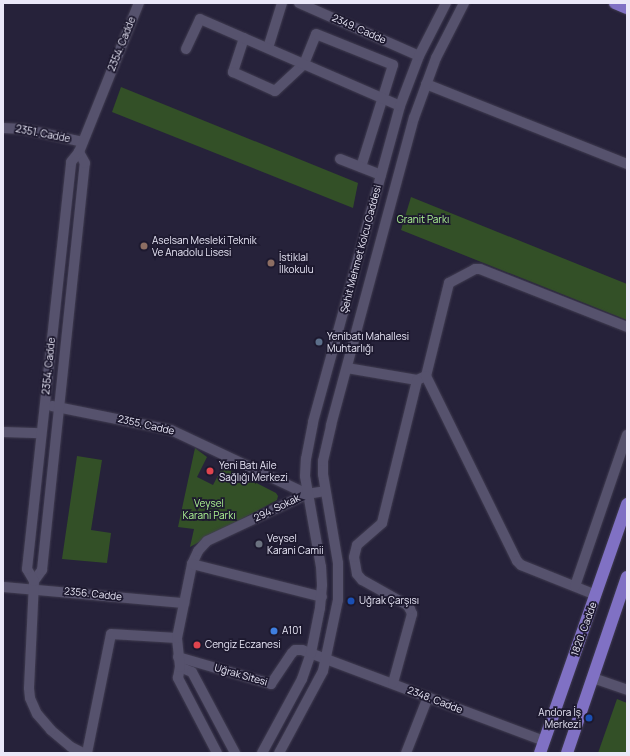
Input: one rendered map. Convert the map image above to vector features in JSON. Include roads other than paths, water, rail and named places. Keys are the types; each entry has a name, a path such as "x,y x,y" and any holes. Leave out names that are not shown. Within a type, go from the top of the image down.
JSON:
{"main road":[{"path":"615,3 627,8"},
{"name":"1820. Cadde","path":"540,753 627,504"},
{"path":"567,753 627,577"}],"street":[{"name":"2354. Cadde","path":"34,585 27,569 71,162 79,152 139,3"},
{"path":"268,48 282,3"},
{"name":"2349. Cadde","path":"299,3 419,56"},
{"name":"Şehit Mehmet Kolcu Caddesi","path":"262,753 302,679 311,653 322,597 321,567 307,494 306,459 313,422 400,106 419,56 446,3"},
{"name":"Şehit Mehmet Kolcu Caddesi","path":"278,753 317,684 326,658 337,605 339,586 338,563 325,491 323,461 346,368 412,126 436,58 464,3"},
{"path":"186,49 200,19 400,106"},
{"path":"244,38 233,72 275,91 304,64 316,34 394,65 361,167"},
{"path":"426,84 627,164"},
{"name":"2351. Cadde","path":"3,128 23,129 83,142"},
{"name":"2354. Cadde","path":"79,152 84,163 42,570 34,585 29,688 30,698 37,714 51,730 72,747 83,753"},
{"path":"340,158 381,174"},
{"path":"393,684 412,614 406,605 362,580 357,574 354,557 357,545 382,523 449,283 475,269 480,269 627,326"},
{"path":"346,368 422,378"},
{"path":"422,378 517,561 521,565 596,595"},
{"name":"2355. Cadde","path":"44,405 171,430 307,494"},
{"path":"3,432 41,433"},
{"path":"574,586 627,436"},
{"name":"294. Sokak","path":"217,753 178,678 180,667 177,638 192,564 198,551 207,541 307,494 325,491"},
{"path":"309,506 327,503"},
{"path":"192,564 322,597"},
{"name":"2356. Cadde","path":"3,587 34,585 184,603"},
{"path":"87,753 111,634 177,638"},
{"name":"Uğrak Sitesi","path":"178,657 271,684 295,650 302,650 311,653"},
{"name":"2348. Cadde","path":"311,653 544,741"},
{"path":"180,667 192,672 235,753"},
{"path":"593,678 627,690"},
{"path":"406,753 428,697"}],"place":[{"name":"Aselsan Mesleki Teknik Ve Anadolu Lisesi","path":"144,246"},
{"name":"İstiklal İlkokulu","path":"271,263"},
{"name":"Yenibatı Mahallesi Muhtarlığı","path":"319,342"},
{"name":"Yeni Batı Aile Sağlığı Merkezi","path":"210,471"},
{"name":"Veysel Karani Camii","path":"259,544"},
{"name":"Uğrak Çarşısı","path":"351,601"},
{"name":"A101","path":"274,631"},
{"name":"Cengiz Eczanesi","path":"197,645"},
{"name":"Andora İş Merkezi","path":"589,718"}],"park label":[{"name":"Granit Parkı","path":"423,220"},
{"name":"Veysel Karani Parkı","path":"209,508"}]}
